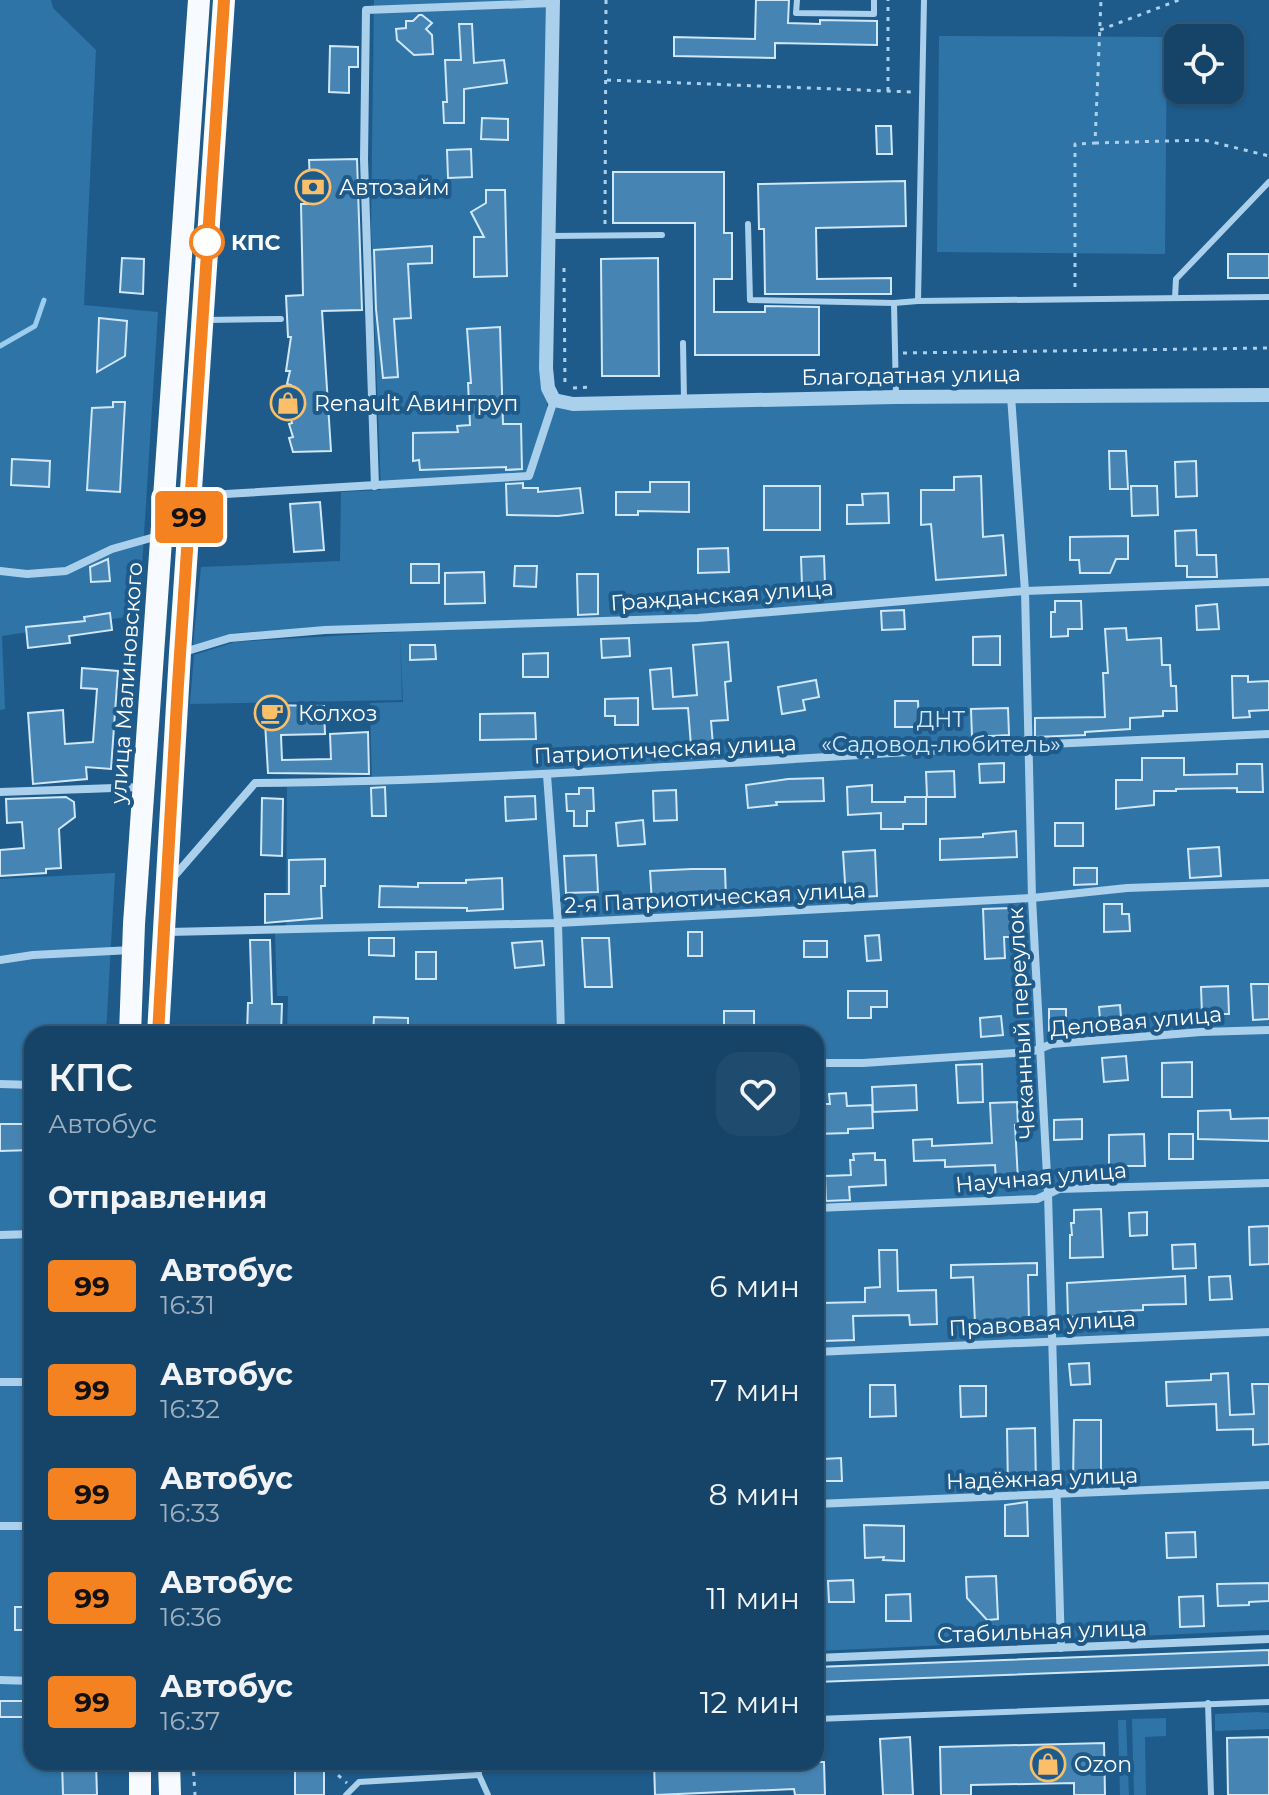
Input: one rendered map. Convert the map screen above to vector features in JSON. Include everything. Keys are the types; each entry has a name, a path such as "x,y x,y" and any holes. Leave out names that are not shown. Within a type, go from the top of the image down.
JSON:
{"highway":[{"name":"улица Малиновского","path":"130,1026 199,0"},
{"path":"158,1026 224,0"},
{"path":"140,1770 140,1795"},
{"path":"169,1770 170,1795"}],"street":[{"path":"190,496 375,486 529,476 554,400 548,388 546,368 553,1 366,10 364,159 375,486"},
{"name":"Благодатная улица","path":"554,400 573,404 896,397 1269,395"},
{"name":"Чеканный переулок","path":"1011,396 1025,591 1032,898 1048,1194 1061,1648"},
{"path":"0,571 27,574 66,571 112,549 163,535"},
{"name":"Гражданская улица","path":"180,653 230,638 325,630 698,618 1025,591 1269,582"},
{"name":"Патриотическая улица","path":"166,887 255,783 547,775 1027,745 1269,734"},
{"path":"547,775 558,923 561,1026"},
{"path":"0,792 144,787"},
{"name":"2-я Патриотическая улица","path":"163,932 558,923 1032,898 1127,888 1269,883"},
{"path":"0,960 33,955 133,950"},
{"name":"Деловая улица","path":"824,1063 1031,1052 1067,1042 1269,1030"},
{"path":"0,1084 24,1085"},
{"name":"Научная улица","path":"824,1208 1037,1199 1059,1189 1269,1183"},
{"path":"0,1235 24,1234"},
{"name":"Правовая улица","path":"824,1352 1269,1332"},
{"path":"0,1382 24,1382"},
{"name":"Надёжная улица","path":"824,1504 1269,1485"},
{"path":"0,1526 24,1526"},
{"name":"Стабильная улица","path":"824,1658 1269,1639"},
{"path":"0,1680 24,1681"}],"lane":[{"path":"797,0 796,13 874,14 874,0"},
{"path":"918,301 924,0"},
{"path":"1175,298 1176,279 1269,182"},
{"path":"748,224 750,300 894,303 1269,297"},
{"path":"548,236 662,235"},
{"path":"894,303 896,397"},
{"path":"202,320 281,319"},
{"path":"683,343 684,401"},
{"path":"824,1719 1269,1702"},
{"path":"1208,1703 1211,1795"},
{"path":"479,1770 488,1795"},
{"path":"346,1795 359,1782 479,1775"}],"path":[{"path":"605,235 607,0"},
{"path":"888,0 888,91"},
{"path":"1095,143 1101,0"},
{"path":"1100,30 1179,0"},
{"path":"607,80 922,93"},
{"path":"1075,299 1075,144 1204,140 1269,156"},
{"path":"895,353 1269,348"},
{"path":"193,1770 195,1795"},
{"path":"332,1770 353,1788"}],"green space":[{"path":"0,0 51,0 53,8 96,50 84,305 158,312 139,615 2,636 5,709 0,710"},
{"name":"ДНТ «Садовод-любитель»","path":"374,0 548,0 547,407 1269,401 1269,1630 824,1651 824,1026 287,1026 288,996 277,996 275,933 286,933 287,787 372,785 370,703 403,702 400,637 402,700 190,704 194,655 235,642 399,632 399,624 234,633 193,645 201,567 340,561 341,492 381,490 371,228"},
{"path":"939,36 1164,37 1165,254 937,252"},
{"path":"115,873 106,1026 24,1026 24,1770 63,1770 64,1795 0,1795 0,879"},
{"path":"1269,1713 1269,1729 1215,1731 1215,1714"},
{"path":"1166,1718 1166,1736 1145,1737 1146,1795 1134,1795 1132,1719"},
{"path":"1118,1720 1126,1720 1129,1795 1120,1795"}],"building":[{"path":"756,0 789,0 788,23 877,21 877,45 775,43 775,58 674,56 674,37 755,39"},
{"path":"419,15 432,23 426,29 432,35 433,54 414,55 397,40 396,29 406,28 406,21 413,21"},
{"path":"459,24 472,24 474,63 504,60 507,83 464,89 464,123 444,123 443,102 447,102 445,60 461,60"},
{"path":"330,46 358,47 358,67 349,67 349,93 329,92"},
{"path":"482,118 508,119 508,140 481,139"},
{"path":"876,126 891,126 892,154 877,154"},
{"path":"471,149 472,177 448,178 447,150"},
{"path":"357,159 362,310 322,311 331,451 293,452 289,438 293,437 289,424 292,423 289,412 291,385 287,384 290,371 286,371 291,337 288,337 286,296 303,295 301,204 311,204 309,160"},
{"path":"613,172 724,172 724,233 732,233 732,279 714,279 714,312 765,312 765,306 819,307 819,355 695,355 695,223 613,223"},
{"path":"905,181 906,226 816,228 817,279 891,278 891,294 765,294 764,229 759,229 758,184"},
{"path":"486,190 505,190 507,276 474,277 474,237 484,237 471,212 486,203"},
{"path":"432,246 432,263 408,264 411,318 394,319 398,377 383,378 374,250"},
{"path":"1228,254 1269,254 1269,278 1228,278"},
{"path":"122,258 144,259 143,294 120,292"},
{"path":"658,258 659,376 602,376 601,259"},
{"path":"99,318 127,321 125,356 97,372"},
{"path":"500,327 503,424 521,424 522,469 420,470 419,460 413,461 413,433 458,432 457,426 470,425 467,329"},
{"path":"113,402 125,402 120,492 87,490 92,408 113,407"},
{"path":"1109,451 1126,451 1128,489 1110,489"},
{"path":"12,459 50,461 49,487 11,485"},
{"path":"1196,461 1197,496 1176,497 1175,462"},
{"path":"981,476 983,537 1003,535 1006,575 936,580 931,524 921,525 921,490 954,490 954,477"},
{"path":"650,482 689,482 689,512 638,511 638,515 616,515 616,492 650,492"},
{"path":"523,483 523,488 538,488 538,492 580,488 583,513 507,515 506,484"},
{"path":"764,486 820,486 820,530 764,530"},
{"path":"1131,486 1157,486 1158,515 1132,516"},
{"path":"888,493 889,523 847,524 847,505 863,505 862,494"},
{"path":"320,502 324,550 294,552 290,504"},
{"path":"1196,530 1197,555 1216,555 1217,577 1187,577 1187,566 1176,566 1175,531"},
{"path":"1128,536 1128,559 1116,559 1110,573 1080,573 1079,560 1070,560 1070,537"},
{"path":"728,548 729,572 698,573 698,549"},
{"path":"824,556 825,585 802,586 801,557"},
{"path":"108,559 110,581 91,582 90,567"},
{"path":"411,564 439,564 439,583 411,583"},
{"path":"515,566 537,566 536,587 514,586"},
{"path":"484,572 485,603 445,604 445,573"},
{"path":"577,574 598,574 598,614 578,615"},
{"path":"1055,601 1081,601 1082,629 1068,629 1068,636 1051,637 1051,612 1055,612"},
{"path":"1217,604 1219,629 1197,630 1196,606"},
{"path":"904,610 905,629 882,630 881,611"},
{"path":"110,613 112,630 69,636 70,643 28,648 26,627 85,621 84,617"},
{"path":"1126,628 1127,640 1161,638 1162,665 1170,665 1171,686 1176,686 1177,711 1163,711 1163,716 1130,718 1130,729 1035,737 1035,718 1105,717 1103,673 1108,673 1105,629"},
{"path":"1000,636 1000,665 973,665 973,637"},
{"path":"629,638 630,656 602,658 601,639"},
{"path":"728,642 731,681 725,682 728,720 711,721 714,757 692,758 688,708 653,709 650,670 671,668 673,697 697,695 693,645"},
{"path":"410,645 435,645 436,659 410,660"},
{"path":"548,653 548,677 523,677 523,654"},
{"path":"82,668 118,671 111,769 86,767 87,779 33,784 28,713 63,710 65,744 93,742 97,689 81,688"},
{"path":"1232,676 1248,676 1248,682 1269,681 1269,710 1249,711 1250,717 1233,718"},
{"path":"816,680 819,697 803,700 805,710 782,714 778,687"},
{"path":"638,698 638,725 615,725 615,716 605,716 605,699"},
{"path":"895,701 918,701 919,727 895,727"},
{"path":"264,705 324,706 325,734 281,735 282,760 331,759 330,734 368,732 369,774 268,773"},
{"path":"1008,708 1009,735 972,737 971,709"},
{"path":"535,713 536,739 480,740 480,714"},
{"path":"1142,758 1184,758 1184,775 1237,774 1237,764 1262,764 1263,792 1237,792 1237,788 1154,791 1154,805 1116,809 1116,780 1142,780"},
{"path":"1004,763 1004,782 980,783 979,764"},
{"path":"954,771 955,797 927,797 926,772"},
{"path":"823,778 824,801 776,802 777,805 748,808 746,785"},
{"path":"872,785 872,802 905,802 905,797 926,797 926,824 903,824 903,829 881,829 881,813 848,815 847,787"},
{"path":"385,787 386,816 372,816 371,788"},
{"path":"579,788 593,788 594,811 587,811 587,826 574,826 574,811 567,811 566,794 579,794"},
{"path":"676,790 677,820 654,821 653,791"},
{"path":"535,796 536,819 506,821 505,797"},
{"path":"66,797 74,802 75,817 59,829 61,868 46,869 46,873 0,876 0,850 24,848 22,822 7,823 6,799"},
{"path":"262,798 283,799 282,856 261,855"},
{"path":"643,820 645,844 618,846 616,823"},
{"path":"1055,823 1083,823 1083,846 1055,846"},
{"path":"1016,831 1017,857 940,860 940,839 983,837 983,834"},
{"path":"1219,847 1221,876 1190,878 1188,849"},
{"path":"875,850 877,896 846,898 843,852"},
{"path":"596,855 598,892 566,893 564,856"},
{"path":"325,859 325,886 321,886 322,918 265,923 265,894 289,894 289,860"},
{"path":"1074,868 1097,868 1097,884 1074,885"},
{"path":"725,869 726,900 652,903 650,871"},
{"path":"502,878 503,909 467,911 467,908 379,907 380,886 418,887 418,883 466,883 466,880"},
{"path":"1104,904 1122,904 1122,914 1129,914 1130,931 1104,932"},
{"path":"1012,908 1014,937 1004,937 1005,958 985,959 983,909"},
{"path":"688,932 702,932 702,956 688,956"},
{"path":"879,935 881,960 867,961 865,936"},
{"path":"369,938 394,938 394,956 369,955"},
{"path":"582,938 609,938 612,987 585,987"},
{"path":"250,940 270,940 272,1004 282,1004 281,1026 247,1026 248,1003 252,1003"},
{"path":"542,941 544,965 515,968 512,943"},
{"path":"804,941 827,941 827,957 804,957"},
{"path":"416,952 436,952 436,979 416,979"},
{"path":"1251,984 1269,984 1269,1019 1253,1020"},
{"path":"1228,986 1229,1014 1202,1014 1201,987"},
{"path":"848,991 887,991 887,1007 871,1007 871,1018 848,1018"},
{"path":"1120,1005 1122,1029 1101,1030 1099,1007"},
{"path":"1049,1009 1066,1009 1066,1033 1049,1033"},
{"path":"724,1011 754,1011 754,1026 724,1026"},
{"path":"1001,1016 1003,1035 981,1037 980,1018"},
{"path":"374,1017 408,1018 408,1026 373,1026"},
{"path":"1126,1056 1128,1080 1104,1082 1102,1058"},
{"path":"1192,1062 1192,1097 1162,1097 1162,1063"},
{"path":"982,1064 983,1102 958,1103 956,1065"},
{"path":"916,1085 917,1110 873,1112 872,1087"},
{"path":"846,1093 847,1106 872,1105 873,1128 824,1134 824,1104 830,1104 829,1094"},
{"path":"1017,1102 1018,1180 996,1181 995,1165 945,1167 945,1160 914,1161 913,1140 932,1139 932,1146 992,1143 990,1103"},
{"path":"1230,1110 1231,1119 1269,1118 1269,1141 1198,1139 1198,1111"},
{"path":"1082,1119 1082,1139 1054,1140 1054,1120"},
{"path":"0,1124 24,1124 24,1150 0,1151"},
{"path":"1144,1134 1145,1166 1109,1166 1109,1135"},
{"path":"1169,1134 1193,1134 1193,1159 1169,1159"},
{"path":"875,1153 875,1160 885,1160 886,1185 849,1187 850,1200 826,1201 825,1176 851,1175 850,1160 854,1160 853,1154"},
{"path":"1101,1209 1103,1257 1070,1258 1074,1210"},
{"path":"1147,1212 1147,1235 1130,1236 1129,1213"},
{"path":"1269,1226 1269,1264 1250,1265 1249,1227"},
{"path":"1195,1244 1196,1268 1173,1269 1172,1245"},
{"path":"879,1250 897,1250 898,1291 936,1290 937,1324 910,1325 909,1315 853,1316 854,1340 824,1341 824,1303 865,1302 865,1288 880,1287"},
{"path":"1037,1263 1037,1275 1028,1275 1029,1323 975,1324 973,1277 951,1278 951,1265"},
{"path":"1185,1276 1186,1304 1143,1305 1143,1310 1098,1312 1099,1326 1076,1327 1076,1317 1068,1317 1067,1283"},
{"path":"1230,1276 1232,1299 1210,1300 1209,1277"},
{"path":"1089,1363 1090,1384 1071,1385 1069,1364"},
{"path":"1228,1373 1230,1415 1254,1414 1252,1384 1269,1384 1269,1444 1253,1445 1253,1429 1217,1430 1216,1404 1167,1406 1166,1382 1211,1380 1211,1374"},
{"path":"870,1385 895,1385 896,1416 870,1417"},
{"path":"960,1386 986,1386 986,1416 961,1417"},
{"path":"1074,1420 1101,1420 1101,1483 1073,1483"},
{"path":"1035,1428 1036,1487 1008,1489 1007,1429"},
{"path":"841,1458 842,1481 824,1481 824,1459"},
{"path":"1027,1502 1028,1536 1005,1536 1005,1505"},
{"path":"864,1525 904,1526 904,1561 883,1560 884,1557 865,1558"},
{"path":"1195,1532 1196,1557 1167,1558 1166,1533"},
{"path":"996,1576 998,1619 987,1620 967,1598 966,1577"},
{"path":"853,1580 854,1602 829,1602 828,1581"},
{"path":"1269,1583 1269,1601 1218,1606 1217,1584"},
{"path":"910,1594 911,1621 886,1621 886,1595"},
{"path":"1203,1596 1204,1626 1180,1627 1179,1597"},
{"path":"15,1607 24,1607 24,1630 15,1630"},
{"path":"1269,1650 1269,1665 824,1682 824,1667"},
{"path":"0,1701 24,1701 24,1717 0,1717"},
{"path":"910,1737 913,1795 883,1795 880,1739"},
{"path":"1269,1737 1269,1795 1228,1795 1227,1738"},
{"path":"1104,1743 1105,1795 1074,1795 1074,1783 971,1785 971,1795 941,1795 940,1747"},
{"path":"824,1762 825,1795 795,1795 794,1789 655,1795 654,1770 824,1770"},
{"path":"62,1770 96,1770 97,1795 63,1795"},
{"path":"324,1770 324,1795 295,1795 295,1771"}],"waterway":[{"path":"0,346 35,326 44,300"}],"bus line":[{"name":"99","path":"158,1026 224,0"}],"place":[{"name":"Автозайм","path":"313,187"},
{"name":"КПС","path":"207,242"},
{"name":"Renault Авингруп","path":"288,403"},
{"name":"Колхоз","path":"272,713"},
{"name":"Ozon","path":"1048,1764"}]}
